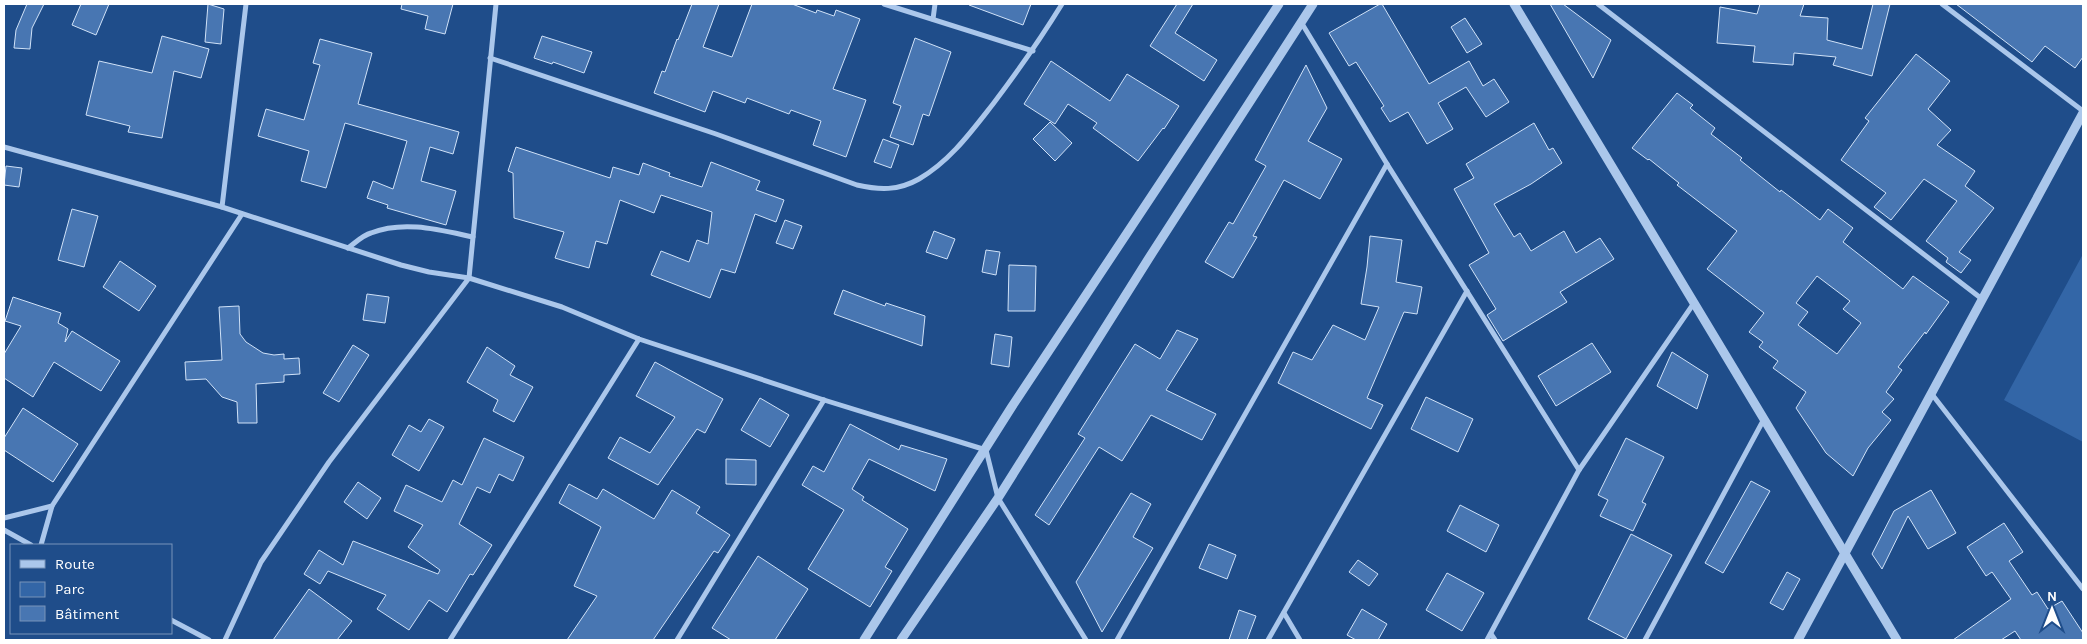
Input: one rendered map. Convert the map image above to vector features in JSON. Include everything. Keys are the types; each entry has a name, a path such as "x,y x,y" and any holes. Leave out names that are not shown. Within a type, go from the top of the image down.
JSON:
{"street":[{"path":"222,207 246,4"},
{"path":"226,640 261,562 329,462 469,278 496,4"},
{"path":"884,4 1033,51"},
{"path":"933,19 934,4"},
{"path":"490,58 716,134 856,185 880,190 918,180 944,161 962,144 1033,51 1062,4"},
{"path":"864,640 1016,400 1279,4"},
{"path":"901,640 998,498 1149,258 1314,4"},
{"path":"1514,4 1897,640"},
{"path":"1598,4 1982,299"},
{"path":"1798,640 2083,112 1942,4"},
{"path":"1301,22 1387,164 1579,470"},
{"path":"4,147 222,207 429,272 469,278 562,307 639,339 824,400 986,450"},
{"path":"1117,640 1387,164"},
{"path":"41,544 52,506 242,214"},
{"path":"348,248 370,233 403,226 438,230 472,237"},
{"path":"1268,640 1467,292"},
{"path":"1487,640 1579,470 1694,303"},
{"path":"450,640 639,339"},
{"path":"1931,393 2083,589"},
{"path":"677,640 824,400"},
{"path":"1645,640 1764,419"},
{"path":"986,450 998,498 1086,640"},
{"path":"4,518 52,506"},
{"path":"4,530 29,544"},
{"path":"1284,612 1300,640"},
{"path":"172,621 209,640"},
{"path":"1490,634 1495,640"}],"green space":[{"path":"2083,254 2083,442 2004,400"}],"building":[{"path":"27,4 44,4 32,28 30,49 14,48 16,30"},
{"path":"81,4 109,4 96,35 72,25"},
{"path":"208,4 224,9 221,44 205,42"},
{"path":"402,4 453,4 445,34 425,29 428,16 401,9"},
{"path":"692,4 719,4 703,47 732,57 752,4 792,4 816,13 817,10 834,16 836,10 860,19 833,89 866,100 846,157 813,145 821,121 791,110 789,114 747,98 745,103 713,91 705,112 654,93 662,71 665,72"},
{"path":"969,4 1031,4 1023,25"},
{"path":"1177,4 1193,4 1175,33 1217,60 1204,81 1150,46"},
{"path":"1382,4 1429,84 1469,61 1483,86 1494,79 1509,102 1486,117 1466,87 1438,103 1453,129 1427,144 1408,112 1390,122 1381,108 1384,106 1356,62 1349,66 1329,33"},
{"path":"1550,4 1563,4 1611,40 1593,78"},
{"path":"1760,4 1804,4 1800,16 1828,18 1827,40 1862,49 1873,4 1890,4 1872,76 1833,65 1836,57 1794,53 1793,65 1753,62 1755,46 1717,43 1720,7 1757,14"},
{"path":"1956,4 2083,4 2083,57 2075,68 2045,46 2032,62"},
{"path":"1465,18 1482,44 1467,53 1451,27"},
{"path":"162,36 209,49 201,78 174,71 162,138 128,132 130,126 86,115 99,61 152,73"},
{"path":"542,36 592,52 584,73 553,62 552,64 534,58"},
{"path":"915,38 951,52 929,116 923,114 913,145 890,137 901,106 893,103"},
{"path":"320,39 372,53 358,104 459,132 453,154 430,147 421,181 456,191 446,225 387,208 388,205 367,198 373,181 393,189 407,141 345,123 326,188 301,181 309,151 258,136 266,109 304,120 320,65 313,63"},
{"path":"1916,54 1950,81 1928,109 1951,130 1937,145 1975,171 1965,186 1994,208 1959,252 1971,260 1961,273 1946,262 1948,258 1926,241 1957,201 1924,179 1891,220 1874,207 1886,193 1841,160 1869,121 1865,118"},
{"path":"1051,61 1110,101 1127,74 1179,106 1164,129 1138,161 1093,128 1097,123 1068,104 1055,124 1024,104"},
{"path":"1306,65 1327,108 1308,141 1342,159 1320,199 1284,180 1253,236 1257,237 1233,278 1205,262 1229,222 1233,224 1266,166 1255,160"},
{"path":"1677,93 1693,105 1690,108 1715,128 1711,134 1742,158 1740,160 1780,192 1781,190 1820,220 1828,209 1853,228 1843,242 1903,289 1913,276 1949,302 1926,334 1925,332 1898,367 1902,370 1886,392 1894,399 1882,412 1891,420 1868,448 1853,476 1826,453 1796,408 1806,392 1773,368 1778,361 1759,347 1763,342 1749,332 1764,313 1707,269 1737,231 1677,185 1679,183 1649,159 1632,148","holes":["1817,276 1850,301 1843,309 1861,323 1837,354 1798,325 1808,312 1796,303"]},
{"path":"1050,122 1072,143 1055,161 1033,139"},
{"path":"1534,123 1549,150 1553,148 1562,163 1531,184 1494,204 1514,237 1520,233 1531,251 1564,231 1576,253 1600,238 1614,259 1560,292 1567,302 1503,341 1487,315 1496,309 1469,265 1489,253 1454,189 1474,178 1466,164"},
{"path":"883,139 899,145 891,168 874,162"},
{"path":"516,147 610,178 613,167 639,175 643,163 670,173 669,176 702,187 711,162 760,181 756,190 784,200 776,222 755,214 735,273 721,269 710,298 651,275 661,251 689,262 697,240 708,244 712,212 661,195 654,213 620,200 607,244 596,241 589,268 555,258 564,232 514,218 513,173 508,171"},
{"path":"6,166 22,168 19,187 4,185"},
{"path":"72,209 98,216 84,267 58,260"},
{"path":"785,220 802,226 793,249 776,243"},
{"path":"934,231 955,239 947,259 926,252"},
{"path":"1370,236 1402,240 1396,282 1422,287 1417,314 1404,312 1367,398 1383,405 1371,429 1278,383 1293,352 1312,360 1333,325 1365,340 1379,307 1361,304"},
{"path":"986,250 1000,252 996,275 982,272"},
{"path":"120,261 156,286 139,311 103,287"},
{"path":"1009,265 1036,266 1035,311 1008,311"},
{"path":"843,290 885,306 886,303 925,316 922,346 834,314"},
{"path":"367,294 389,297 385,323 363,320"},
{"path":"13,297 61,313 58,323 68,329 65,342 72,331 120,361 101,391 54,362 33,397 4,378 4,354 21,326 5,321"},
{"path":"239,306 240,334 246,342 263,353 284,354 284,359 299,358 300,374 284,375 284,382 256,384 257,423 238,423 237,402 222,397 206,379 186,380 185,362 222,360 219,307"},
{"path":"1177,330 1198,339 1166,390 1216,414 1202,440 1151,415 1122,461 1099,447 1049,525 1035,515 1085,438 1078,434 1135,344 1160,359"},
{"path":"995,334 1012,337 1009,367 991,364"},
{"path":"1592,343 1611,372 1556,406 1538,376"},
{"path":"353,345 369,355 339,402 323,393"},
{"path":"487,347 515,366 510,375 533,387 514,422 493,411 498,400 467,382"},
{"path":"1672,352 1708,375 1697,409 1657,386"},
{"path":"655,362 723,399 705,433 697,429 658,485 608,458 620,437 650,453 675,417 636,396"},
{"path":"1426,397 1473,419 1458,452 1411,429"},
{"path":"760,398 789,415 770,447 741,430"},
{"path":"23,408 78,444 53,482 4,450 4,438"},
{"path":"429,419 444,427 419,471 392,455 409,425 421,432"},
{"path":"850,424 899,450 901,445 947,459 935,491 869,459 852,489 864,497 862,500 908,529 885,567 892,571 870,607 808,569 844,510 802,485 813,466 824,472"},
{"path":"484,438 524,457 513,481 499,474 490,493 477,487 459,524 492,545 473,575 470,574 447,612 429,600 409,630 377,609 386,595 328,571 320,584 304,574 319,550 343,565 353,541 438,574 440,570 408,547 423,525 394,511 406,485 442,502 453,480 462,485"},
{"path":"1626,438 1664,457 1642,502 1646,504 1633,531 1600,516 1608,500 1598,495"},
{"path":"726,459 756,460 756,485 726,484"},
{"path":"1751,481 1770,491 1723,573 1705,563"},
{"path":"358,482 381,498 367,519 344,502"},
{"path":"569,484 597,499 603,489 654,519 672,490 700,507 696,513 730,535 718,553 714,551 653,640 567,640 597,596 574,586 601,527 559,503"},
{"path":"1931,490 1956,533 1928,549 1908,516 1882,569 1872,554 1894,511"},
{"path":"1131,493 1151,504 1133,537 1153,548 1102,632 1076,582"},
{"path":"1460,505 1499,525 1486,552 1447,531"},
{"path":"2004,523 2023,552 2009,561 2032,595 2037,592 2048,609 2062,601 2083,633 2083,640 2021,640 2015,631 2001,640 1953,640 2011,599 1992,572 1986,576 1967,547"},
{"path":"1631,534 1672,555 1626,639 1588,619"},
{"path":"1209,544 1236,555 1227,579 1199,568"},
{"path":"758,556 808,589 775,640 731,640 712,628"},
{"path":"1358,560 1378,574 1369,586 1349,572"},
{"path":"1787,572 1800,579 1783,610 1770,603"},
{"path":"1447,573 1484,593 1462,631 1426,610"},
{"path":"309,589 352,621 337,640 273,640"},
{"path":"1362,609 1387,624 1378,640 1356,640 1347,635"},
{"path":"1239,610 1256,616 1247,640 1229,640"}]}
